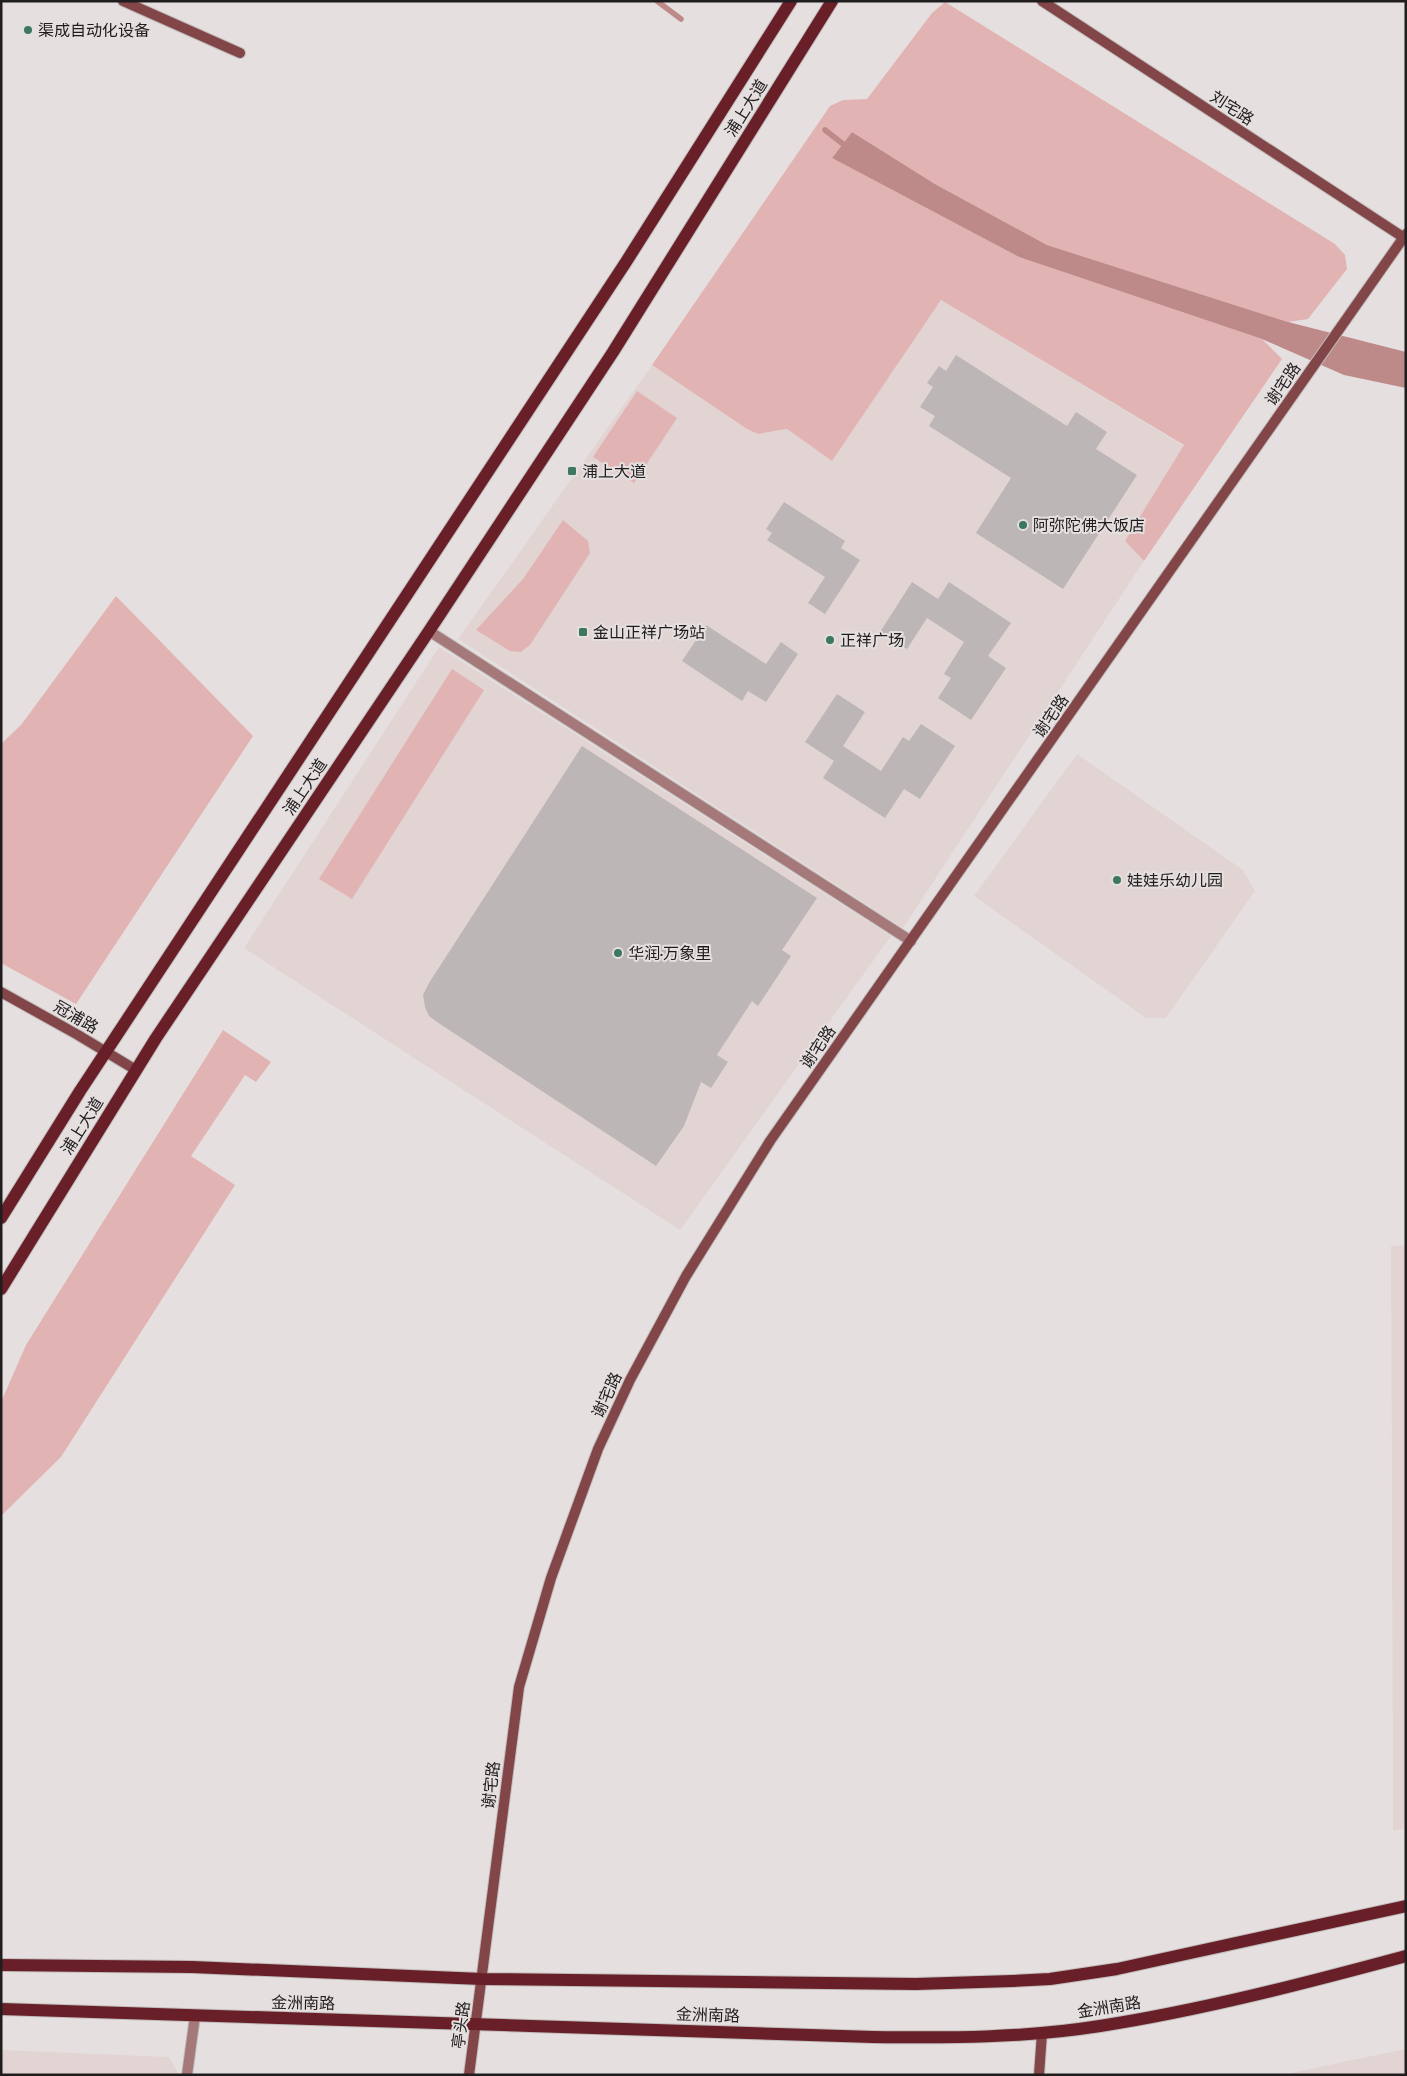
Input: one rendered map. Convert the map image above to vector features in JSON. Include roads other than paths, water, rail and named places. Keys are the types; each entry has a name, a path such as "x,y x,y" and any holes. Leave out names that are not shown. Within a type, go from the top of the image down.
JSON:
{"main road":[{"name":"浦上大道","path":"1,1218 106,1052 626,262 790,1"},
{"name":"浦上大道","path":"1,1289 136,1070 613,352 832,1"},
{"name":"金洲南路","path":"1,1965 192,1967 482,1979 916,1984 1050,1979 1154,1962 1406,1906"},
{"name":"金洲南路","path":"1,2009 899,2038 966,2037 1042,2033 1098,2026 1313,1981 1406,1956"}],"street":[{"path":"123,1 240,53"},
{"name":"刘宅路","path":"1042,1 1405,237"},
{"name":"谢宅路","path":"482,1979 519,1686 551,1578 598,1449 630,1380 686,1276 770,1141 1405,237"},
{"path":"429,631 911,941"},
{"name":"冠浦路","path":"1,992 136,1070"},
{"name":"亭头路","path":"469,2075 482,1979"},
{"path":"188,2075 195,2016"},
{"path":"1039,2075 1042,2033"}],"waterway":[{"path":"657,1 681,19"},
{"path":"825,130 843,144"}],"place":[{"name":"渠成自动化设备","path":"28,30"},
{"name":"浦上大道","path":"572,471"},
{"name":"阿弥陀佛大饭店","path":"1023,525"},
{"name":"金山正祥广场站","path":"583,632"},
{"name":"正祥广场","path":"830,640"},
{"name":"娃娃乐幼儿园","path":"1117,880"},
{"name":"华润·万象里","path":"618,953"}]}
